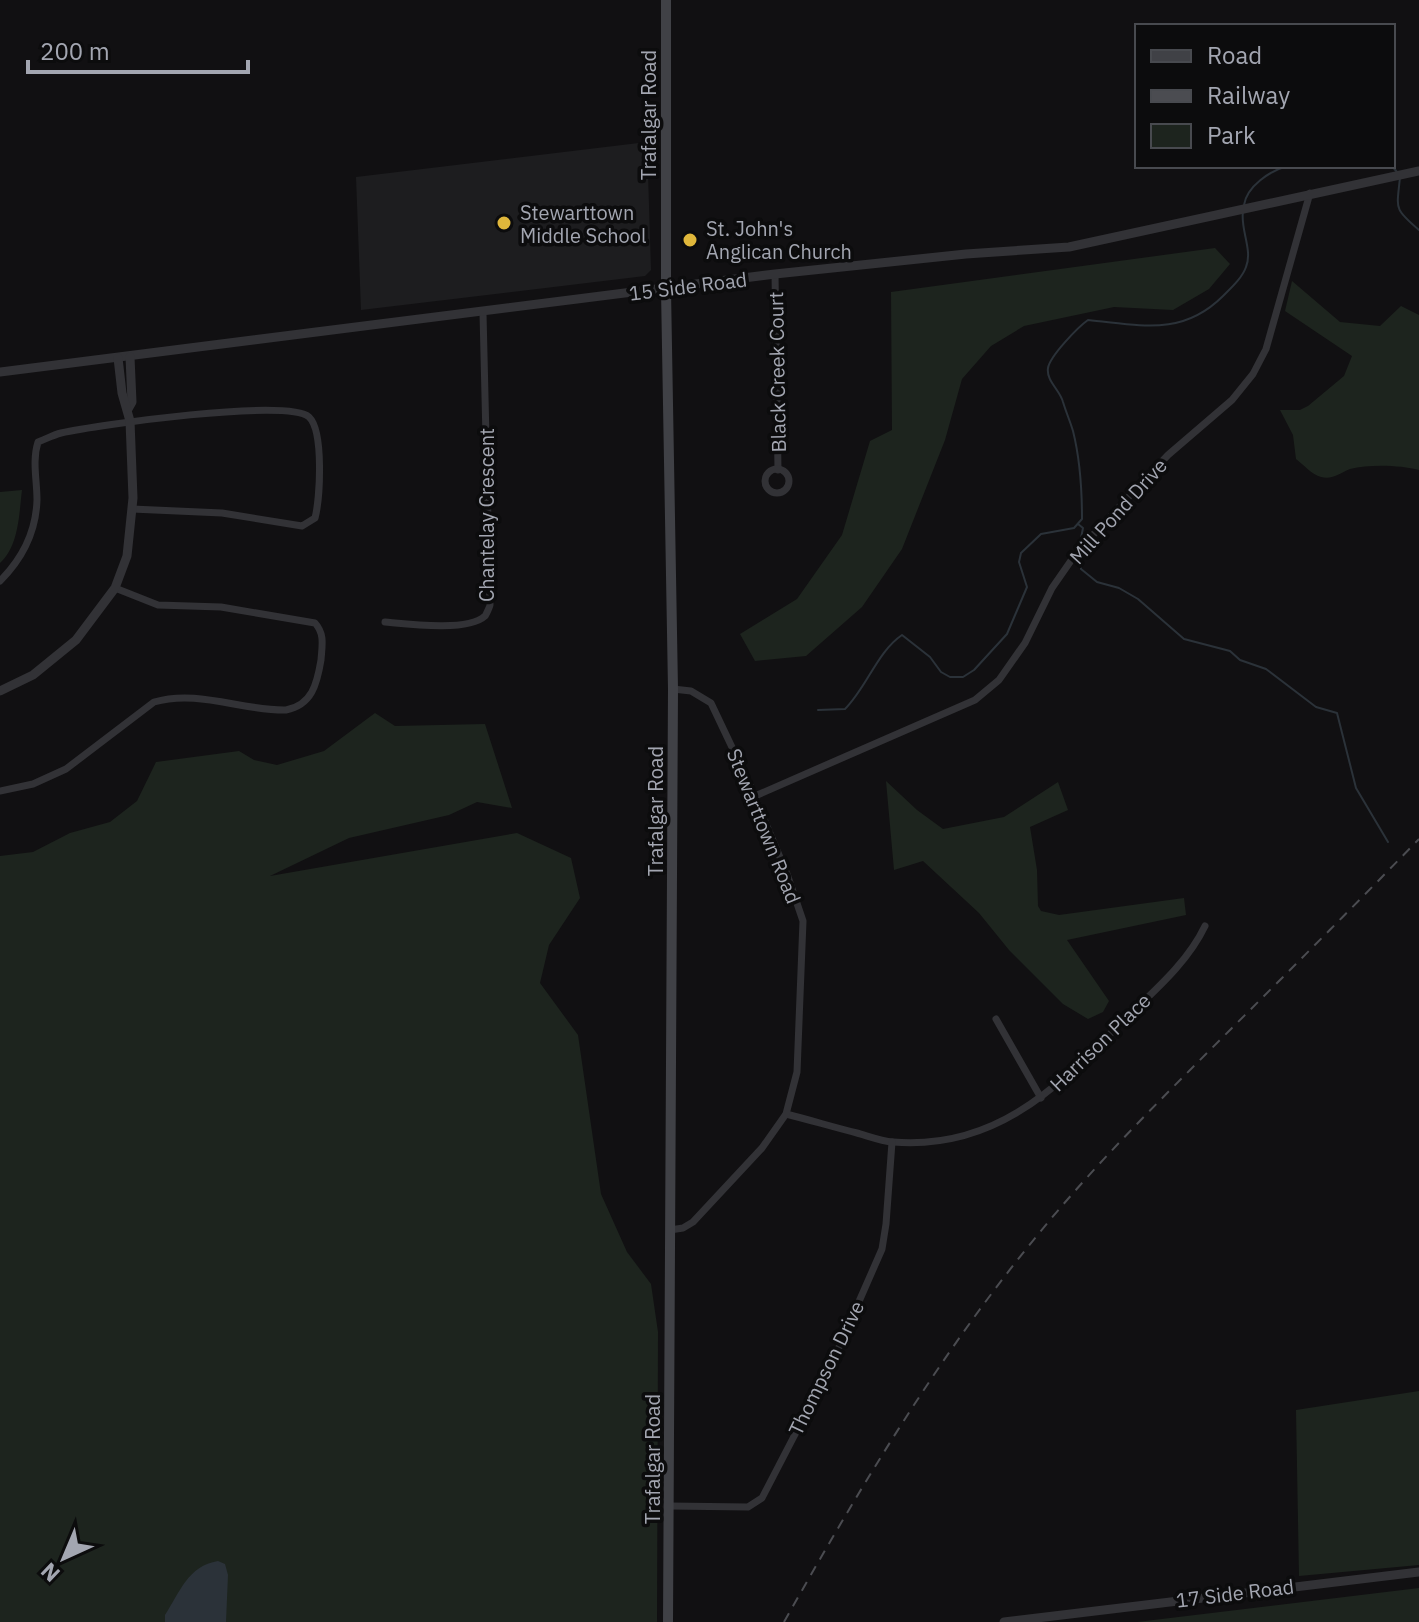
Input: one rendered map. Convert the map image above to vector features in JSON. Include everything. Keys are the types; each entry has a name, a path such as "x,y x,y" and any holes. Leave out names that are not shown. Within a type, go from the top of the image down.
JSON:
{"main road":[{"name":"Trafalgar Road","path":"666,0 666,290 673,689 668,1622"}],"street":[{"name":"15 Side Road","path":"0,372 775,274 966,254 1069,247 1416,172"},
{"name":"Mill Pond Drive","path":"755,796 975,700 999,680 1025,643 1052,588 1077,552 1168,455 1232,400 1253,374 1266,349 1310,193"},
{"name":"Black Creek Court","path":"775,274 778,470"},
{"name":"Chantelay Crescent","path":"385,622 417,625 473,622 485,616 490,605 483,313"},
{"path":"128,409 132,402 130,357"},
{"path":"0,691 33,675 56,659 90,625 115,588 127,556 132,509 130,421 122,393 118,358"},
{"path":"0,581 15,566 30,538 37,503 34,454 38,442 58,433 130,421 231,411 302,412 312,419 317,431 319,488 315,518 302,526 222,513 132,509"},
{"path":"0,791 33,784 66,769 158,701 218,701 286,710 297,707 314,690 322,646 322,633 315,623 221,607 163,606 115,588"},
{"name":"Stewarttown Road","path":"670,1230 693,1222 762,1148 786,1114 798,1060 803,921 755,796 711,703 691,691 673,689"},
{"name":"Harrison Place","path":"786,1114 892,1142 950,1139 992,1127 1041,1098 1070,1075 1175,969 1195,946 1205,926"},
{"path":"996,1019 1041,1098"},
{"name":"Thompson Drive","path":"670,1506 748,1507 762,1498 832,1363 882,1249 892,1142"},
{"name":"17 Side Road","path":"1004,1622 1419,1572"}],"shaded area":[{"name":"Stewarttown Middle School","path":"647,142 651,270 645,276 361,310 356,177"},
{"path":"218,1561 225,1564 228,1575 226,1622 165,1622 165,1615 192,1574"}],"green space":[{"path":"1215,248 1230,264 1209,289 1173,310 1114,307 1024,326 991,346 962,379 945,440 902,549 862,607 806,656 755,661 740,634 797,599 842,535 870,441 892,430 891,292"},
{"path":"1292,281 1340,322 1380,326 1401,306 1419,315 1419,470 1367,466 1325,478 1314,474 1296,459 1293,435 1280,410 1300,410 1308,406 1344,376 1352,356 1285,311"},
{"path":"22,490 15,539 0,563 0,492"},
{"path":"375,713 395,726 485,724 512,808 477,802 449,815 349,838 270,876 517,833 571,858 580,898 549,945 540,983 578,1035 601,1194 627,1252 651,1284 658,1332 657,1622 0,1622 0,856 33,852 70,833 110,822 137,801 156,762 239,751 254,760 277,765 324,751"},
{"path":"886,781 943,829 1004,817 1058,782 1068,810 1030,827 1041,911 1059,915 1184,898 1186,915 1067,940 1109,1001 1103,1012 1088,1019 1063,1004 1009,950 979,913 923,861 894,870"},
{"path":"1419,1391 1419,1565 1299,1576 1296,1410"},
{"path":"1419,1588 1419,1622 1137,1622"}],"waterway":[{"path":"1244,205 1260,180 1283,168"},
{"path":"1394,168 1397,172"},
{"path":"1400,177 1399,207 1419,230"},
{"path":"818,710 845,709 879,660 902,635 930,657 941,672 950,677 963,677 974,670 1007,634 1027,587 1019,562 1021,553 1041,534 1074,528 1082,519 1080,475 1072,427 1049,377 1050,363 1065,342 1088,320 1160,325 1192,318 1208,309 1233,286 1246,267 1248,254 1243,211"},
{"path":"1078,524 1083,528 1080,543"},
{"path":"1080,554 1081,569 1097,582 1119,588 1138,599 1184,639 1230,651 1240,660 1266,669 1316,707 1337,713 1356,788 1388,842"}],"railway":[{"path":"784,1622 903,1421 1003,1278 1040,1232 1133,1128 1419,839"}],"place":[{"name":"Stewarttown Middle School","path":"504,223"},
{"name":"St. John's Anglican Church","path":"690,240"}]}
